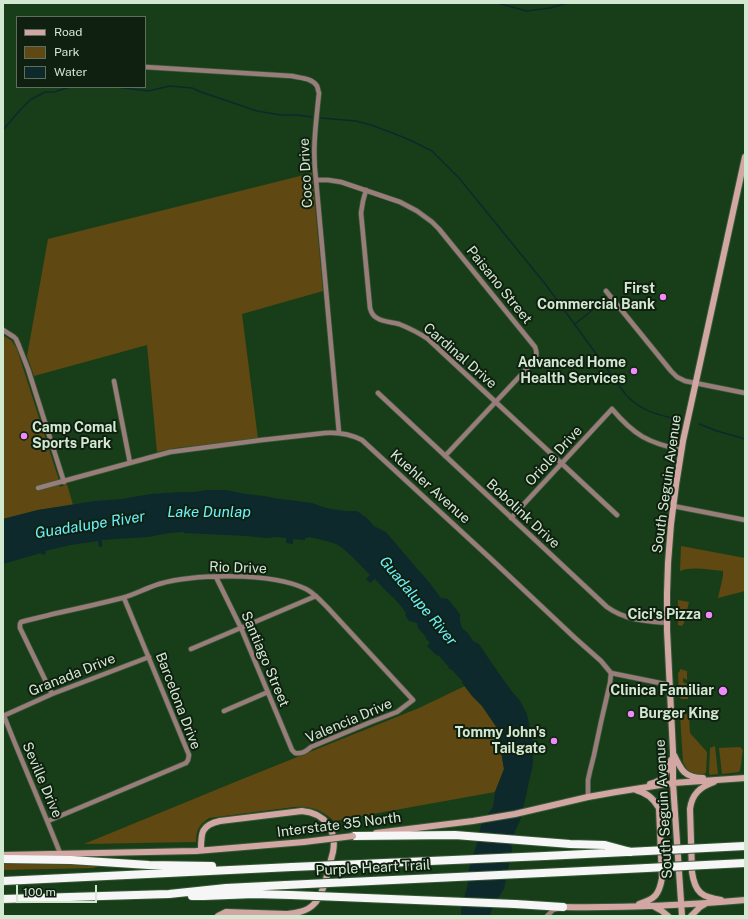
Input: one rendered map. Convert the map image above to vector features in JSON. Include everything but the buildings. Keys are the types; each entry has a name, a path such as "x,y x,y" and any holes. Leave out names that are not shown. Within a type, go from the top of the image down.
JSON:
{"highway":[{"path":"353,836 455,835 605,845 631,852"},
{"name":"Purple Heart Trail","path":"3,881 745,846"},
{"path":"3,859 72,860 141,865 211,866 256,869"},
{"name":"Purple Heart Trail","path":"3,900 38,897 169,894 226,888 745,863"},
{"path":"169,894 204,896 254,894 291,895 563,907"}],"main road":[{"name":"South Seguin Avenue","path":"682,916 673,783 667,623 668,564 673,506 682,450 695,383 742,179 745,157"},
{"path":"673,752 680,768 687,775 695,778 721,780 745,778"},
{"path":"633,790 661,780 668,770 673,752"},
{"name":"Interstate 35 North","path":"3,855 201,850 304,842 473,821 515,814 588,797 673,783 721,780"},
{"path":"721,780 709,784 696,792 691,801 692,872 693,880 701,893 705,896 732,902"},
{"path":"633,790 649,795 659,808 662,878 661,885 654,897 634,906"},
{"path":"201,850 202,833 204,828 213,822 302,811 310,812 322,818 332,829 334,845 333,852 321,893 313,905 306,910 296,913 226,912 218,916"},
{"path":"563,907 582,908 707,904 745,900"},
{"path":"691,916 700,907 707,904"},
{"path":"651,906 662,911 668,916"}],"street":[{"name":"Coco Drive","path":"146,67 292,76 305,78 317,86 319,93 314,168 339,433"},
{"name":"Paisano Street","path":"316,180 334,180 366,190 410,207 432,222 535,347 535,359 445,456"},
{"name":"Cardinal Drive","path":"366,190 362,201 361,213 371,312 377,318 414,330 428,339 617,515"},
{"path":"606,291 674,375 685,381 745,394"},
{"path":"3,330 14,337 19,346 28,369 64,482"},
{"path":"114,381 130,463"},
{"name":"Bobolink Drive","path":"378,394 603,604 611,610 635,620 667,623"},
{"name":"Oriole Drive","path":"511,518 612,409 626,425 643,438 682,450"},
{"name":"Kuehler Avenue","path":"38,488 178,450 317,433 331,432 349,435 362,440 601,661 611,673"},
{"path":"673,506 745,520"},
{"name":"Rio Drive","path":"52,694 20,628 20,624 22,622 124,598 158,584 179,580 240,576 276,580 306,589 316,596 413,700"},
{"name":"Santiago Street","path":"216,577 241,628 292,750"},
{"path":"190,649 316,596"},
{"name":"Barcelona Drive","path":"48,821 186,763 189,758 124,598"},
{"name":"Granada Drive","path":"3,716 52,694 149,657"},
{"path":"588,797 588,780 611,673 670,685"},
{"path":"224,711 268,692"},
{"name":"Valencia Drive","path":"292,750 295,753 300,754 311,747 397,712 413,700"},
{"name":"Seville Drive","path":"3,716 48,821 60,853"},
{"path":"547,916 553,910 563,907"}],"green space":[{"path":"312,173 323,291 242,314 258,439 176,448 157,452 147,345 34,376 27,356 48,239"},
{"name":"Camp Comal Sports Park","path":"3,335 12,341 17,349 60,487 67,484 73,505 38,510 3,519"},
{"path":"681,546 745,558 745,591 718,598 723,571 695,569 680,571"},
{"path":"678,600 689,602 682,626 678,625"},
{"path":"680,669 687,671 687,680 683,678 683,682 687,684 688,699 682,699 679,697 678,673"},
{"path":"465,686 482,706 497,728 504,769 495,792 334,821 315,809 300,807 209,818 199,828 196,842 84,844 419,708"},
{"path":"689,714 690,733 707,752 706,773 703,775 693,775 688,771 683,762 680,715"},
{"path":"715,746 718,774 710,775 710,748"},
{"path":"740,747 743,750 739,772 722,774 719,748"},
{"path":"3,862 100,866 93,868 3,870"}],"water":[{"name":"Lake Dunlap","path":"226,490 312,503 326,508 357,511 367,518 374,526 386,532 441,598 448,599 460,614 462,628 468,633 473,641 479,644 513,693 519,699 527,714 533,743 533,764 521,818 511,841 512,851 504,889 492,908 490,916 461,916 461,910 468,883 467,875 482,822 493,807 495,792 504,769 497,728 482,706 462,683 463,682 452,670 448,668 449,667 439,656 427,646 430,643 418,628 417,623 409,621 405,615 406,613 400,605 375,579 370,583 366,579 370,575 340,546 309,537 305,538 305,540 293,539 293,544 286,543 286,538 184,532 148,537 102,540 102,547 99,547 98,541 71,545 45,551 46,554 42,555 41,553 3,564 3,519 38,510 94,501 122,499 150,494"}],"waterway":[{"path":"497,3 527,11 550,8 568,3"},
{"path":"124,88 148,91 170,86 192,88 257,111 281,115 312,117"},
{"path":"3,130 30,100 45,92 54,92 67,88"},
{"path":"321,118 356,121 371,125 393,133 432,151 459,178 546,285 626,395 632,401 651,412 681,420"},
{"path":"575,324 606,299"},
{"path":"699,424 745,439"}],"place":[{"name":"First Commercial Bank","path":"663,297"},
{"name":"Advanced Home Health Services","path":"634,371"},
{"name":"Camp Comal Sports Park","path":"24,436"},
{"name":"Cici's Pizza","path":"709,615"},
{"name":"Clinica Familiar","path":"723,691"},
{"name":"Burger King","path":"631,714"},
{"name":"Tommy John's Tailgate","path":"554,741"}],"water label":[{"name":"Guadalupe River","path":"90,525"},
{"name":"Guadalupe River","path":"418,601"}]}
